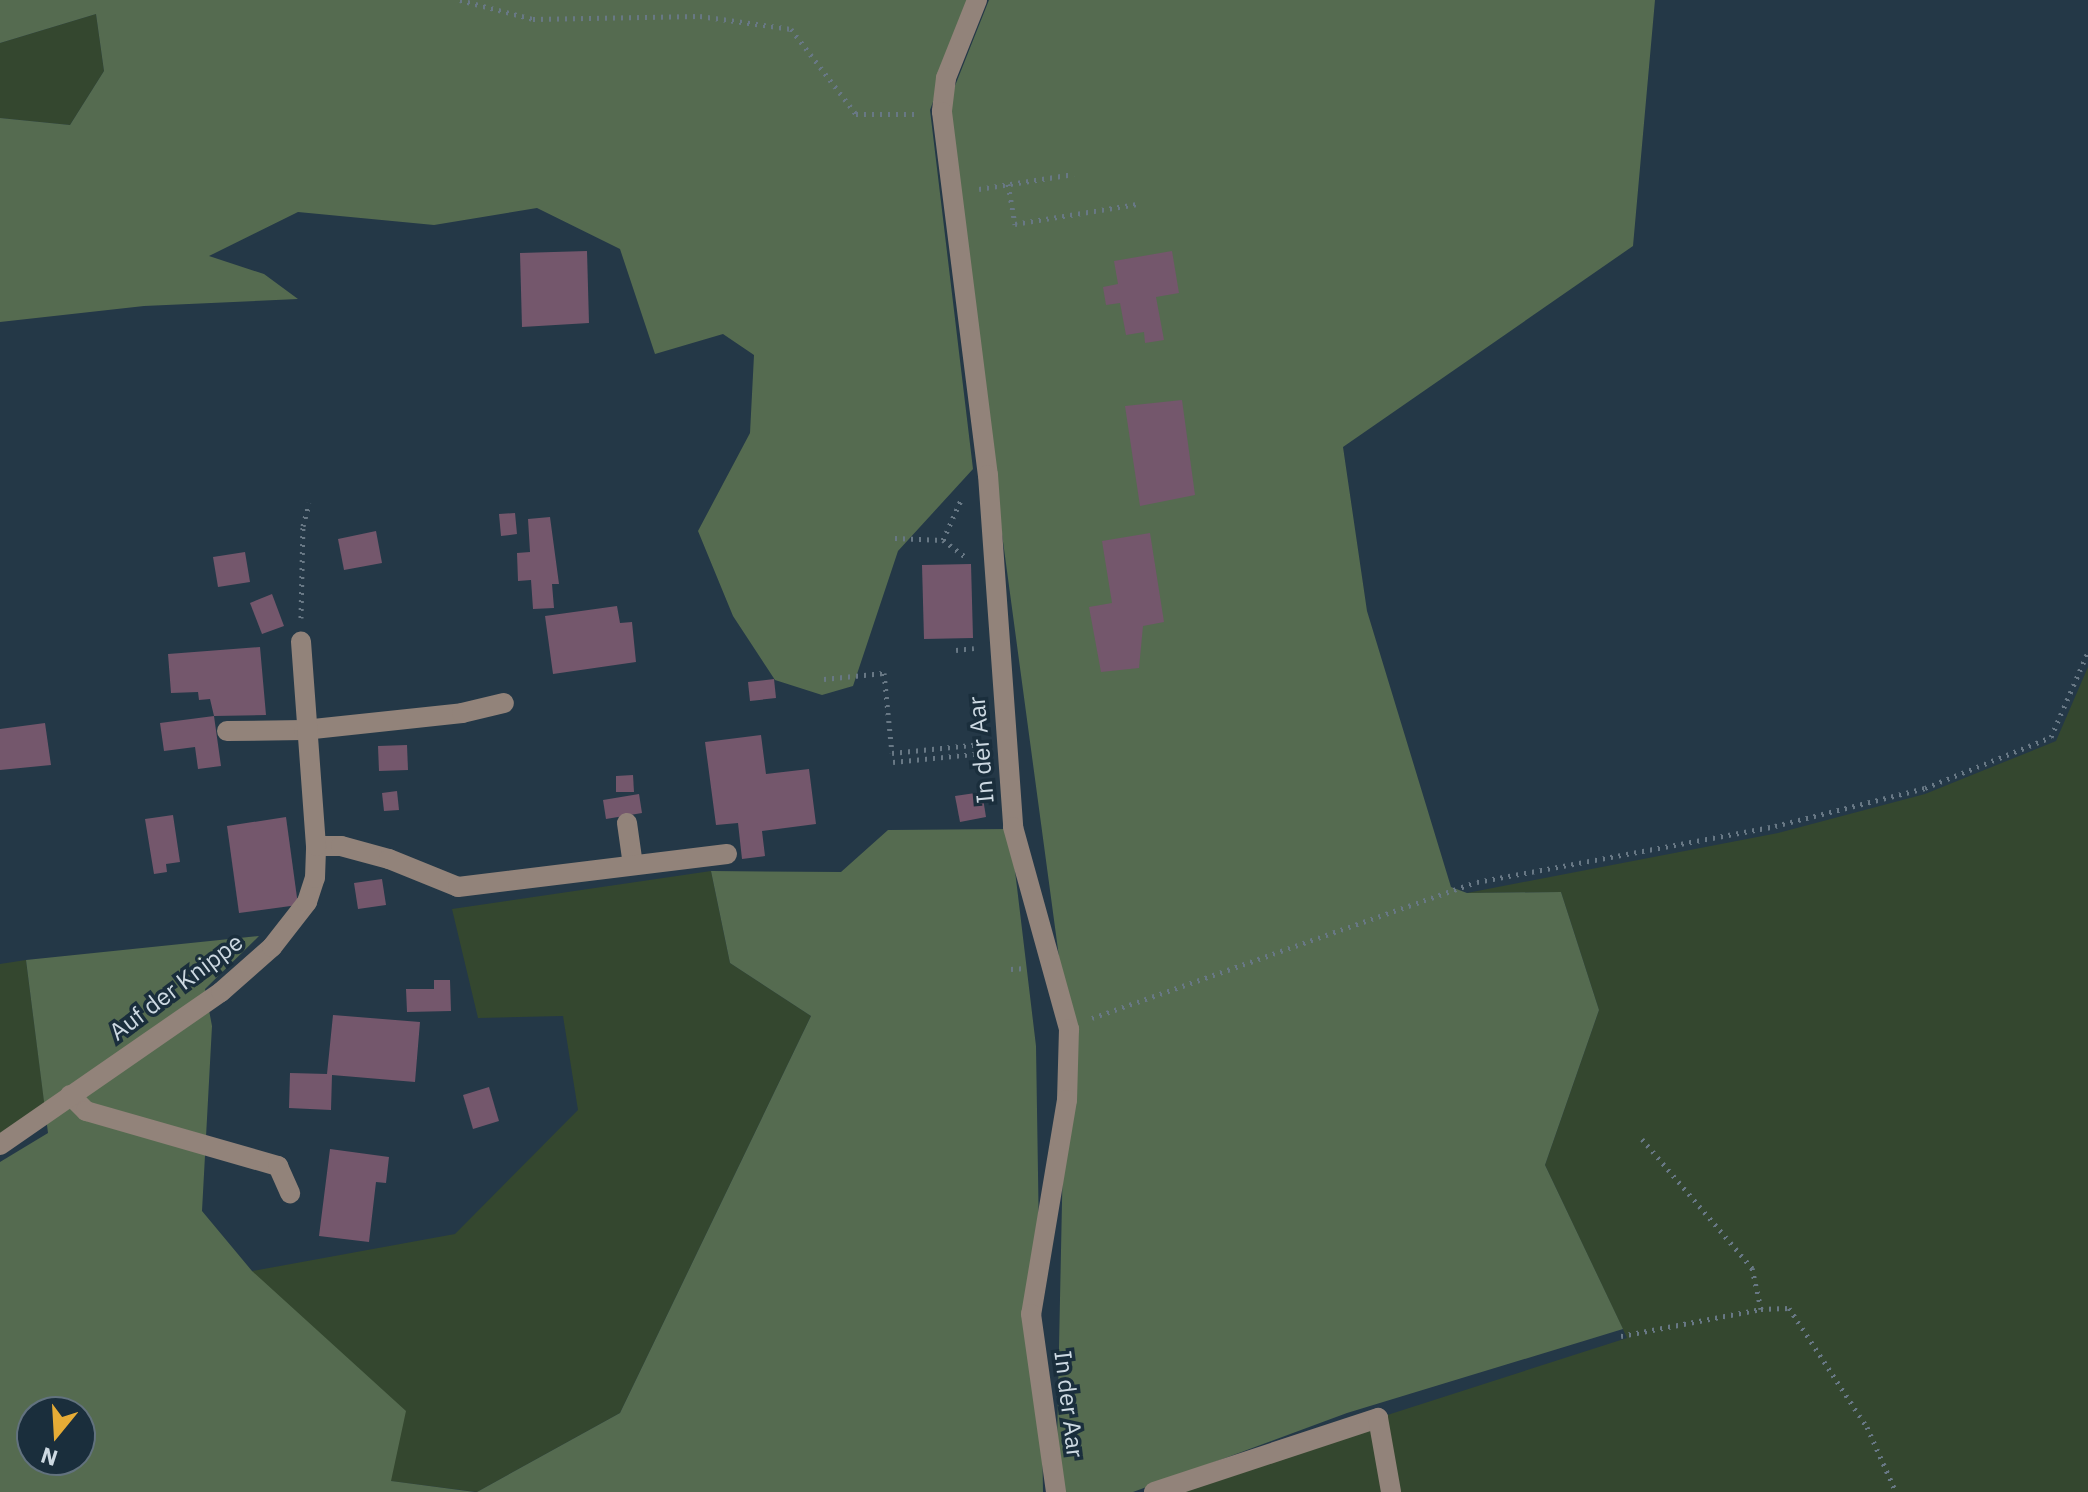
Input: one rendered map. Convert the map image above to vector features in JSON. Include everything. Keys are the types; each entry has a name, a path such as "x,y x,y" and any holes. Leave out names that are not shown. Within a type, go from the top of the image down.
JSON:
{"street":[{"name":"In der Aar","path":"977,0 946,78 942,112 988,475 1013,827 1069,1029 1067,1100 1031,1314 1056,1492"},
{"name":"Auf der Knippe","path":"0,1145 221,992 272,947 307,902 315,878 316,846 304,730 301,642"},
{"path":"227,731 304,730 462,713 504,703"},
{"path":"627,823 633,865"},
{"path":"316,846 341,846 389,859 458,887 727,854"},
{"path":"70,1095 86,1111 278,1166 290,1193"},
{"path":"1154,1492 1378,1418 1391,1492"}],"path":[{"path":"460,0 533,19 700,16 791,29 856,114 942,112"},
{"path":"951,194 1074,174"},
{"path":"1008,184 1015,224 1137,204"},
{"path":"943,540 965,491"},
{"path":"301,642 303,526 309,503"},
{"path":"895,538 943,540 975,565"},
{"path":"1069,1029 1477,882 1775,826 1925,788 2051,737 2088,652"},
{"path":"824,679 884,673 892,753 989,743"},
{"path":"893,762 989,753"},
{"path":"1642,1139 1752,1268 1761,1309"},
{"path":"1621,1336 1761,1309 1789,1308 1867,1427 1896,1492"}],"green space":[{"path":"0,0 970,0 930,110 973,469 898,551 853,686 822,695 775,680 733,616 698,531 750,433 754,355 723,334 655,354 620,249 537,208 434,225 298,212 209,256 264,274 298,299 144,306 0,322 0,118 70,125 104,71 96,14 0,43"},
{"path":"989,0 1655,0 1633,246 1343,447 1367,611 1451,887 1467,893 1561,892 1599,1010 1545,1165 1623,1329 1347,1413 1133,1492 1056,1492 1066,1009 945,111"},
{"path":"96,14 104,71 70,125 0,118 0,43"},
{"path":"2088,667 2088,1492 1178,1492 1378,1418 1627,1338 1545,1165 1599,1010 1561,892 1467,893 1778,833 1925,794 2056,741"},
{"path":"1010,829 1036,1046 1043,1492 477,1492 620,1413 811,1016 730,963 711,871 841,872 888,830"},
{"path":"711,871 730,963 811,1016 620,1413 477,1492 390,1481 252,1271 455,1234 578,1110 563,1016 478,1018 452,909"},
{"path":"259,936 205,989 212,1026 202,1211 252,1271 406,1411 391,1481 475,1492 0,1492 0,1162 48,1133 26,960"},
{"path":"26,960 45,1107 0,1138 0,964"}],"building":[{"path":"587,251 589,323 522,327 520,253"},
{"path":"1172,251 1179,293 1156,297 1164,340 1145,343 1144,332 1126,335 1120,303 1106,305 1103,287 1118,284 1114,261"},
{"path":"1182,400 1195,495 1140,506 1125,406"},
{"path":"515,513 517,534 501,536 499,514"},
{"path":"550,517 559,584 552,584 554,608 533,609 531,580 518,581 517,553 530,552 528,519"},
{"path":"376,531 382,563 344,570 338,539"},
{"path":"1150,533 1164,622 1143,626 1139,668 1101,672 1089,607 1112,603 1102,541"},
{"path":"245,552 250,582 218,587 213,557"},
{"path":"971,564 973,638 924,639 922,565"},
{"path":"272,594 284,626 262,634 250,603"},
{"path":"617,606 620,623 632,622 636,662 553,674 545,616"},
{"path":"260,647 266,715 214,716 210,699 199,700 198,692 171,693 168,654"},
{"path":"774,679 776,698 750,701 748,682"},
{"path":"214,716 221,766 198,769 195,747 164,751 160,723"},
{"path":"45,723 51,765 0,770 0,729"},
{"path":"761,735 766,774 809,769 816,824 762,831 765,856 742,859 738,823 716,825 705,742"},
{"path":"407,745 408,770 379,771 378,746"},
{"path":"633,775 634,792 616,792 616,776"},
{"path":"397,791 399,810 384,811 382,793"},
{"path":"982,792 986,817 960,822 955,796"},
{"path":"639,794 642,813 606,819 603,800"},
{"path":"173,815 180,862 166,864 167,872 154,874 145,819"},
{"path":"286,817 298,905 239,913 227,826"},
{"path":"382,879 386,905 358,909 354,883"},
{"path":"434,980 450,980 451,1011 407,1012 406,989 434,989"},
{"path":"333,1015 420,1022 415,1082 332,1075 331,1110 289,1108 290,1073 327,1074"},
{"path":"489,1087 499,1121 473,1129 463,1095"},
{"path":"330,1149 389,1157 386,1183 376,1182 369,1242 319,1236"}]}
